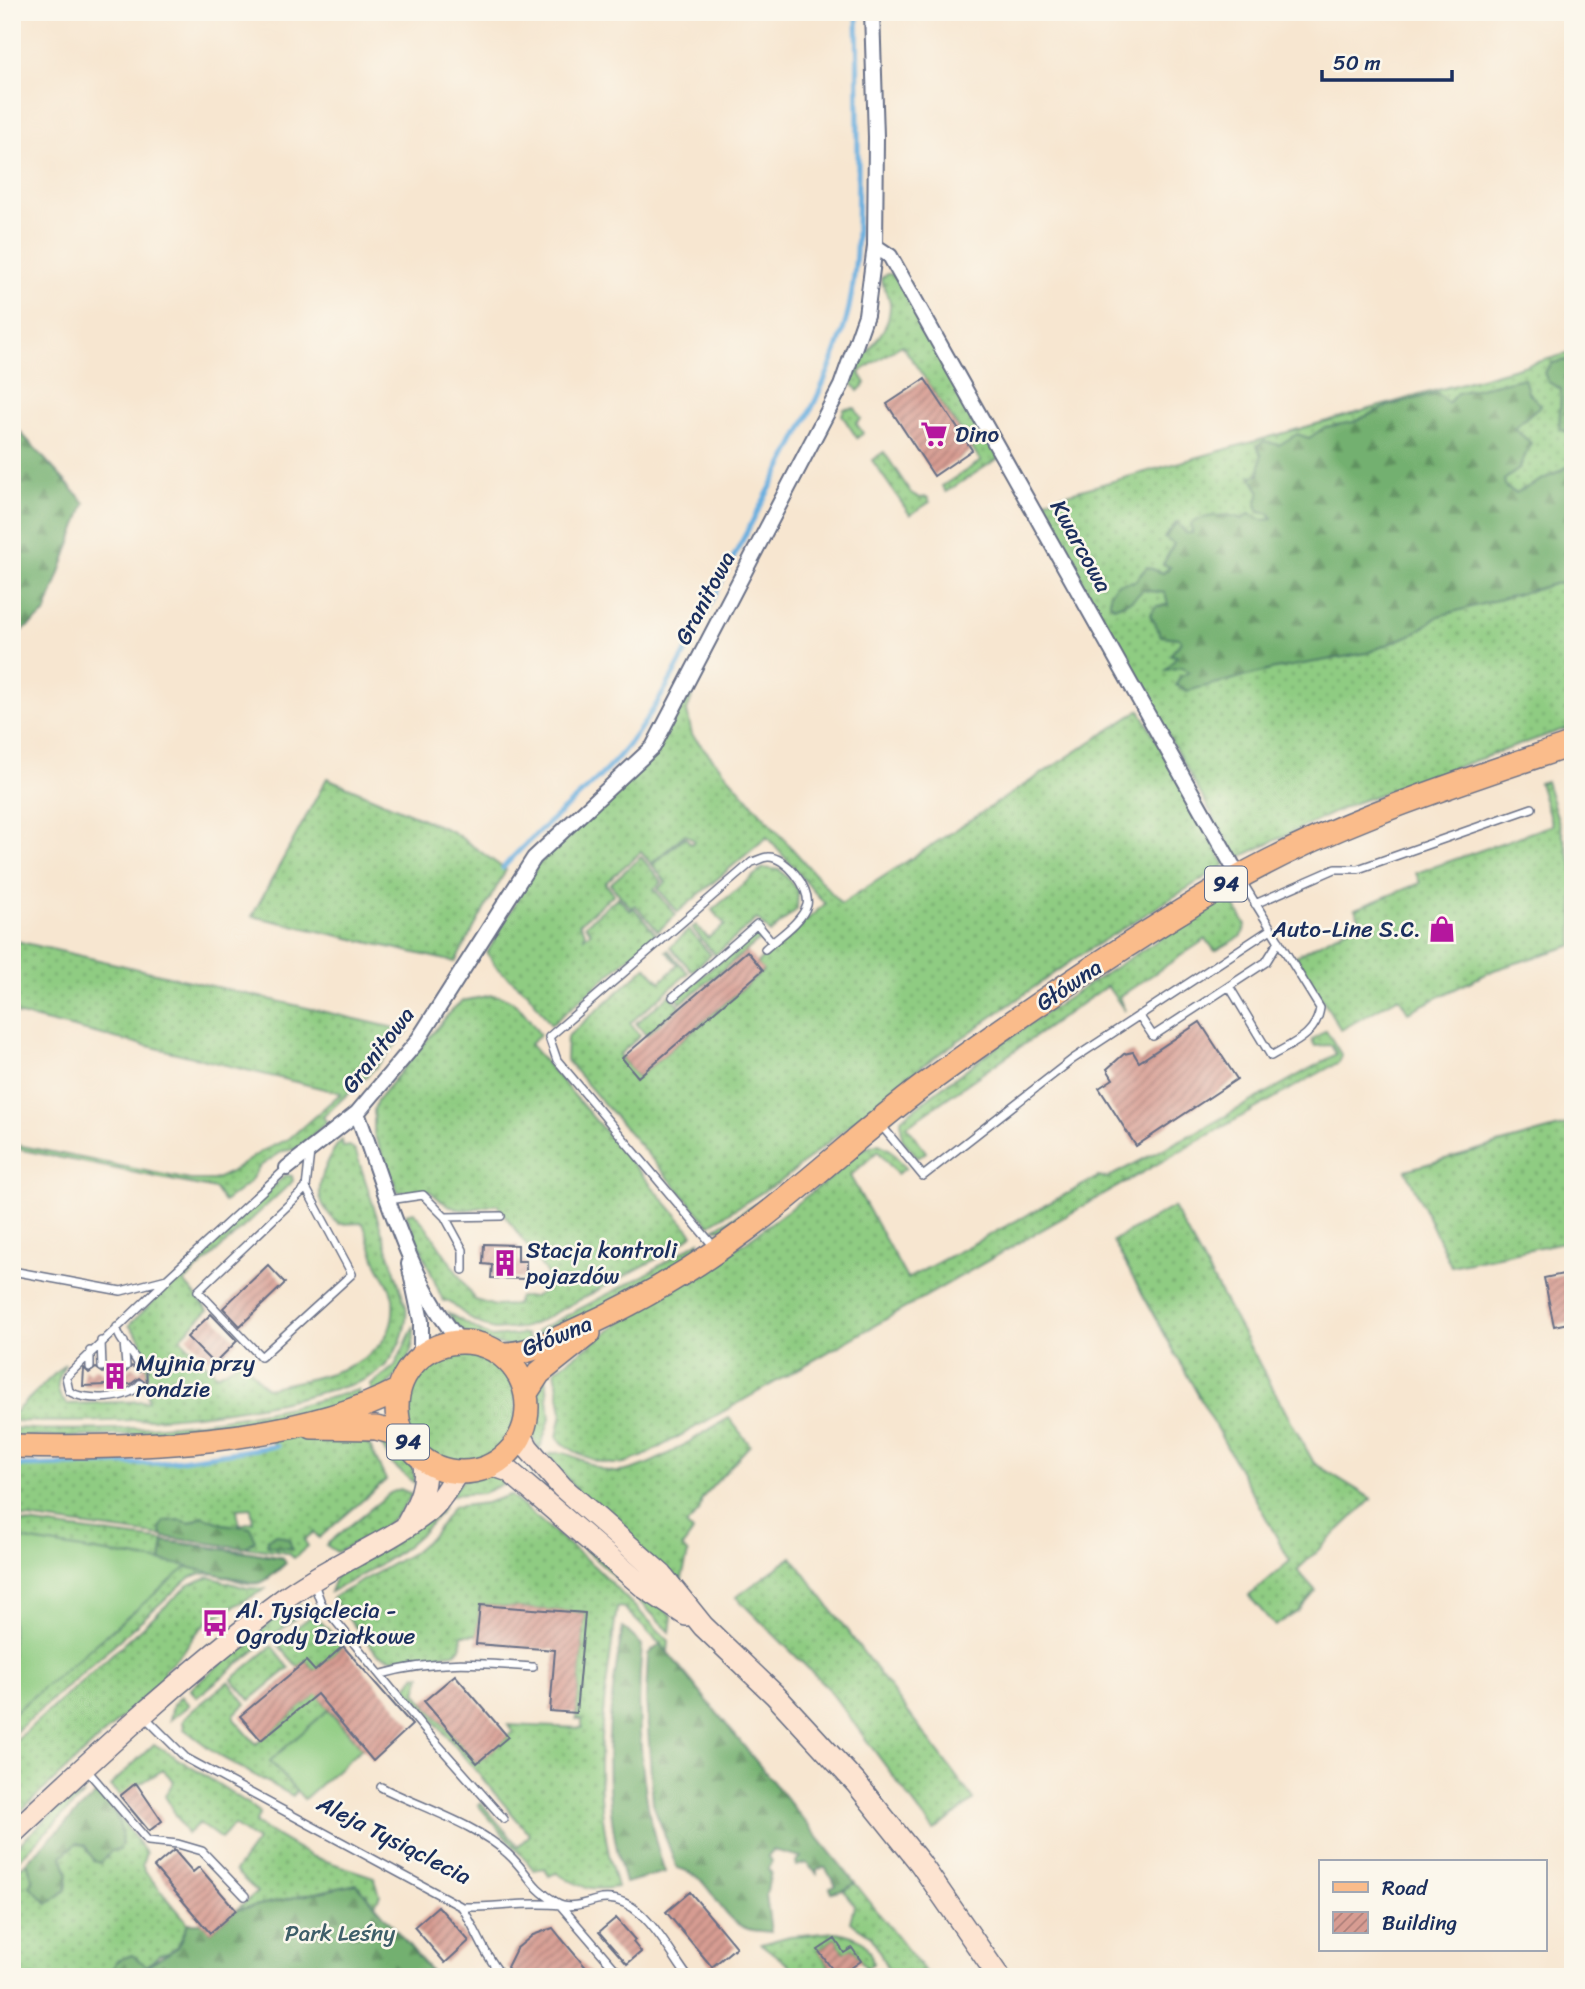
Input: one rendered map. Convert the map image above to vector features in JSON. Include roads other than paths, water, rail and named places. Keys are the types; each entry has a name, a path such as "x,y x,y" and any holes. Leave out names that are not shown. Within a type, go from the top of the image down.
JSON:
{"main road":[{"name":"Główna","path":"526,1393 539,1373 614,1313 716,1250 781,1203 879,1122 1029,1011 1129,944 1239,877 1357,820 1573,744"},
{"name":"Główna","path":"500,1354 527,1352 614,1313"},
{"name":"94","path":"461,1342 488,1347 500,1354"},
{"path":"399,1390 405,1376 421,1355 435,1348 461,1342"},
{"path":"500,1354 517,1371 526,1393 527,1416 522,1435 492,1465 509,1471 645,1588 703,1626"},
{"name":"94","path":"295,1426 373,1402 399,1390 397,1413 403,1435 423,1460 441,1469 458,1472 492,1465"},
{"name":"94","path":"12,1446 162,1444 295,1426 376,1428 403,1435"},
{"path":"522,1435 528,1448 562,1487 662,1574 703,1626 775,1695 873,1803 920,1863 999,1977"},
{"path":"407,1524 424,1484 423,1460"},
{"path":"12,1834 142,1714 222,1646 312,1579 388,1539 430,1510 458,1472"}],"street":[{"name":"Granitowa","path":"287,1168 357,1113 416,1043 534,858 653,747 841,386 866,315 874,246 876,136 872,12"},
{"name":"Kwarcowa","path":"874,246 890,256 1239,877"},
{"name":"Granitowa","path":"357,1113 405,1246 421,1321 421,1355"},
{"name":"Granitowa","path":"405,1246 436,1304 461,1342"}],"lane":[{"path":"1255,904 1335,869 1358,869 1532,808"},
{"path":"716,1250 557,1060 549,1037 752,862 767,856 781,860 804,887 808,901 803,914 765,949"},
{"path":"1229,986 1271,1056 1308,1034 1318,1024 1320,1008 1239,877"},
{"path":"673,997 757,924 772,942"},
{"path":"879,1122 923,1176 1073,1059 1271,929"},
{"path":"1139,1015 1153,1036 1266,962 1279,941"},
{"path":"306,1188 198,1291 261,1357 352,1274 306,1188 310,1148"},
{"name":"Granitowa","path":"12,1271 121,1291 167,1279 287,1168"},
{"path":"389,1199 423,1195 445,1217 463,1250 463,1270"},
{"path":"445,1217 501,1216"},
{"path":"140,1384 127,1395 103,1391 77,1396 69,1391 66,1377 167,1279"},
{"path":"117,1326 116,1330 139,1366"},
{"path":"101,1341 102,1367"},
{"path":"124,1342 126,1366"},
{"path":"90,1351 90,1367"},
{"path":"127,1384 127,1395"},
{"path":"312,1579 321,1603 382,1674 425,1730 504,1819"},
{"path":"382,1674 411,1665 455,1661 533,1668"},
{"name":"Aleja Tysiąclecia","path":"142,1714 186,1758 462,1907 489,1908 532,1901 580,1905 615,1898 633,1905 688,1977"},
{"path":"84,1767 148,1841 178,1844 202,1852 245,1896"},
{"path":"382,1787 475,1830 509,1854 534,1888 560,1905 622,1977"},
{"path":"462,1907 478,1933 485,1955 503,1977"}],"waterway":[{"path":"503,868 529,840 614,762 650,714 683,657 802,428 830,367 849,308 856,259 857,12"},
{"path":"12,1466 160,1463 277,1446"}],"place":[{"name":"Dino","path":"934,434"},
{"name":"Auto-Line S.C.","path":"1442,929"},
{"name":"Stacja kontroli pojazdów","path":"505,1263"},
{"name":"Myjnia przy rondzie","path":"115,1376"},
{"name":"Al. Tysiąclecia - Ogrody Działkowe","path":"215,1623"}],"park label":[{"name":"Park Leśny","path":"340,1933"}]}
